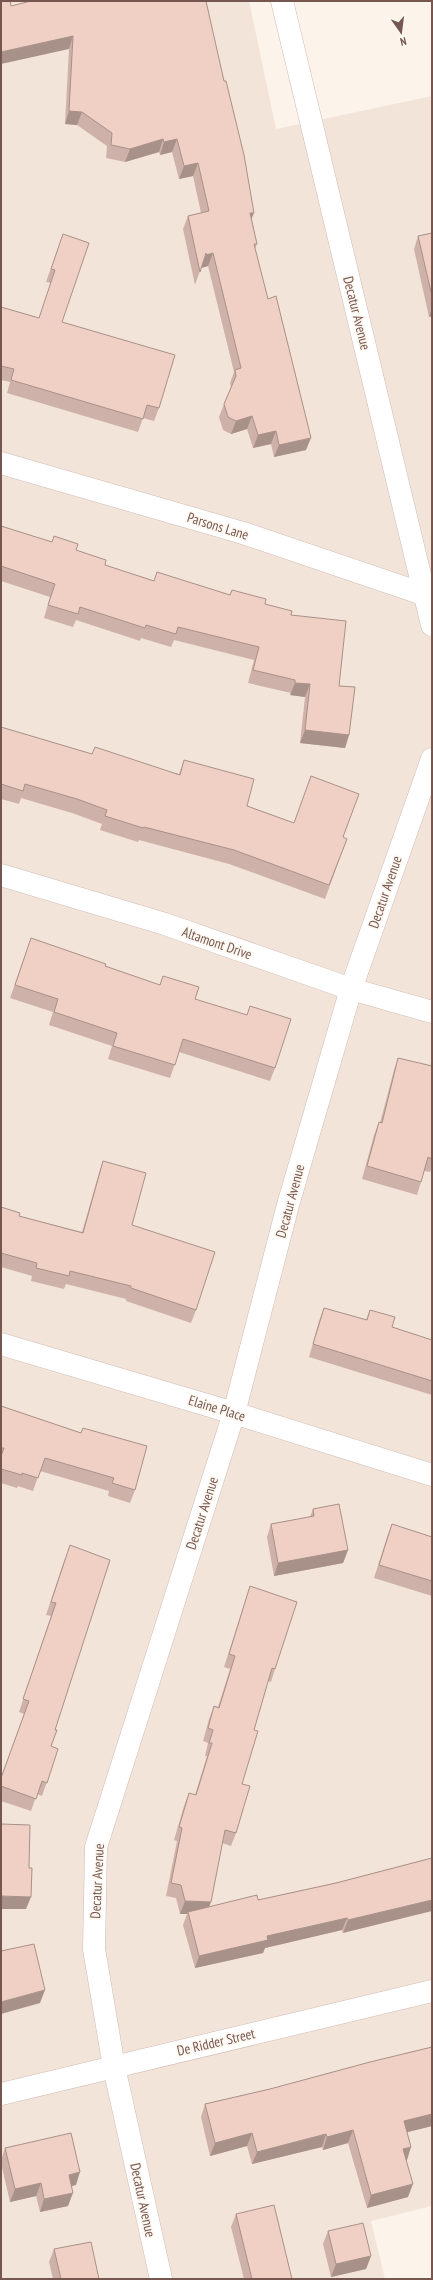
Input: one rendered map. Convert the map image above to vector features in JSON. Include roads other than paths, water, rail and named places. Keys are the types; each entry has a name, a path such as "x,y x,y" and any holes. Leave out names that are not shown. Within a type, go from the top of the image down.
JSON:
{"street":[{"name":"Decatur Avenue","path":"282,1 429,597 432,625"},
{"name":"Parsons Lane","path":"1,462 243,533 429,597"},
{"name":"Decatur Avenue","path":"161,2279 114,2067 94,1949 96,1847 234,1413 288,1205 351,989 432,759"},
{"name":"Altamont Drive","path":"1,875 165,924 351,989 432,1012"},
{"name":"Elaine Place","path":"1,1344 234,1413 432,1475"},
{"name":"De Ridder Street","path":"1,2094 432,1991"}]}
